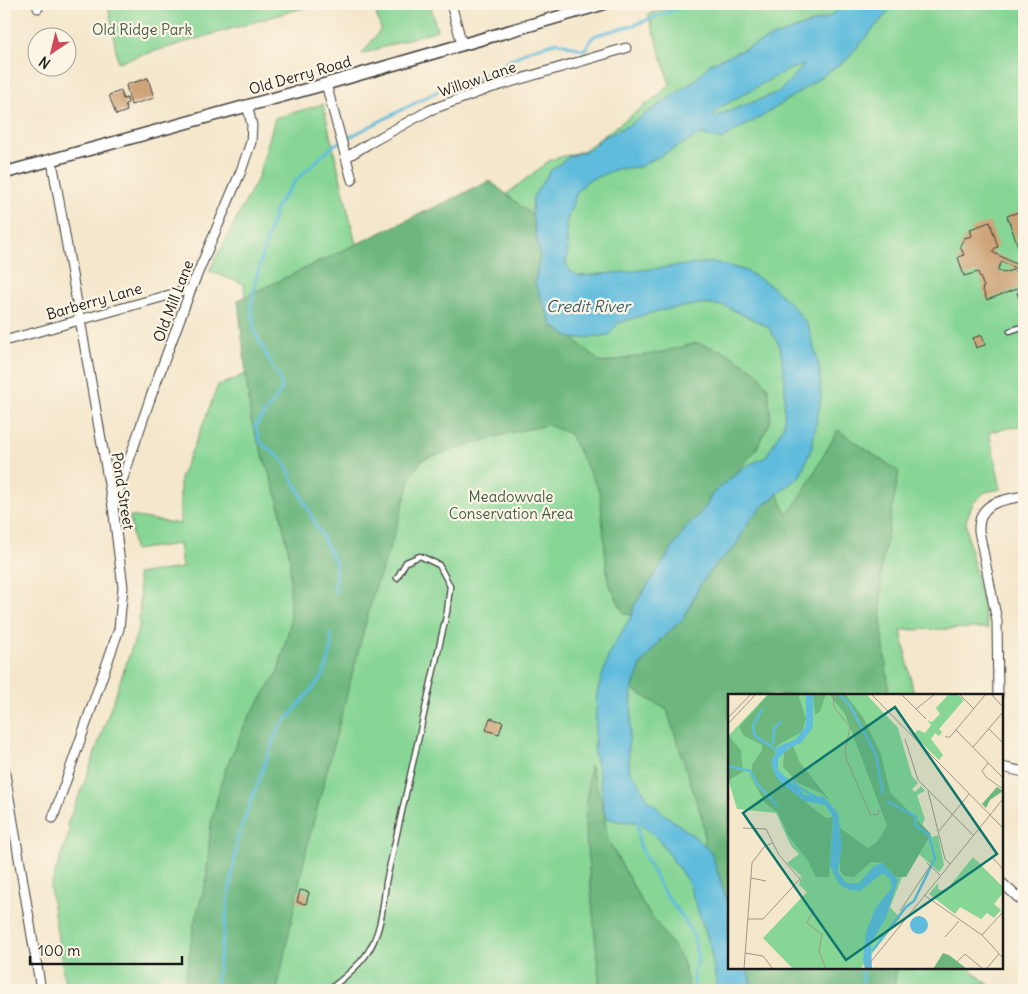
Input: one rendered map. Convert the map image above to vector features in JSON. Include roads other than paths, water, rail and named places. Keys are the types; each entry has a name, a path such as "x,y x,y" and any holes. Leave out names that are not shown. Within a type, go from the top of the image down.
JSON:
{"street":[{"path":"451,4 462,44"},
{"name":"Old Derry Road","path":"4,173 326,84 603,4"},
{"name":"Willow Lane","path":"346,153 430,110 487,88 626,48"},
{"path":"326,84 352,180"},
{"name":"Old Mill Lane","path":"113,507 191,290 238,179 251,142 252,125 247,105"},
{"name":"Pond Street","path":"52,161 113,507 123,587 119,629 53,818"},
{"name":"Barberry Lane","path":"4,341 191,290"},
{"path":"998,694 997,621 979,524 982,513 990,505 1001,500 1024,496"},
{"path":"1003,767 1024,772"},
{"path":"4,768 41,990"},
{"path":"1003,884 1024,903"}],"lane":[{"path":"1010,331 1024,326"},
{"path":"330,990 366,955 375,938 382,916 386,882 447,612 450,586 439,565 420,556 406,562 397,578"}],"water":[{"name":"Credit River","path":"848,4 895,4 846,60 765,115 722,140 702,134 639,167 617,169 587,181 577,192 566,224 568,252 566,264 571,272 580,276 713,262 744,270 770,285 792,305 808,326 819,366 821,397 812,447 800,476 765,504 749,521 735,547 717,563 700,585 683,619 661,639 641,665 632,689 628,748 630,772 638,781 647,798 711,852 728,904 728,969 747,969 753,990 718,990 709,942 688,882 658,838 638,822 616,821 608,818 604,811 599,771 594,753 597,693 610,651 632,615 634,606 685,529 705,508 712,494 744,467 766,457 784,425 785,380 780,346 768,327 725,306 700,304 658,311 618,323 609,335 574,339 553,327 535,283 540,255 532,214 533,197 550,171 570,156 591,149 602,138 629,125 694,81 711,63 775,36 828,17","holes":["804,65 779,92 714,117 713,115 721,107 787,70"]}],"waterway":[{"path":"335,592 336,564 283,460 261,443 255,426 282,389 279,377 255,332 251,305 258,271 277,205 296,180 334,145 440,90 475,80 529,50 558,42 584,50 596,35 634,25 690,4"},
{"path":"215,990 238,836 277,731 323,676 331,653 331,634"},
{"path":"638,822 639,843 645,857 663,891 684,919 694,937 698,961 693,973 695,990"},
{"path":"862,969 863,990"}],"park label":[{"name":"Old Ridge Park","path":"142,29"},
{"name":"Meadowvale Conservation Area","path":"511,504"}]}
